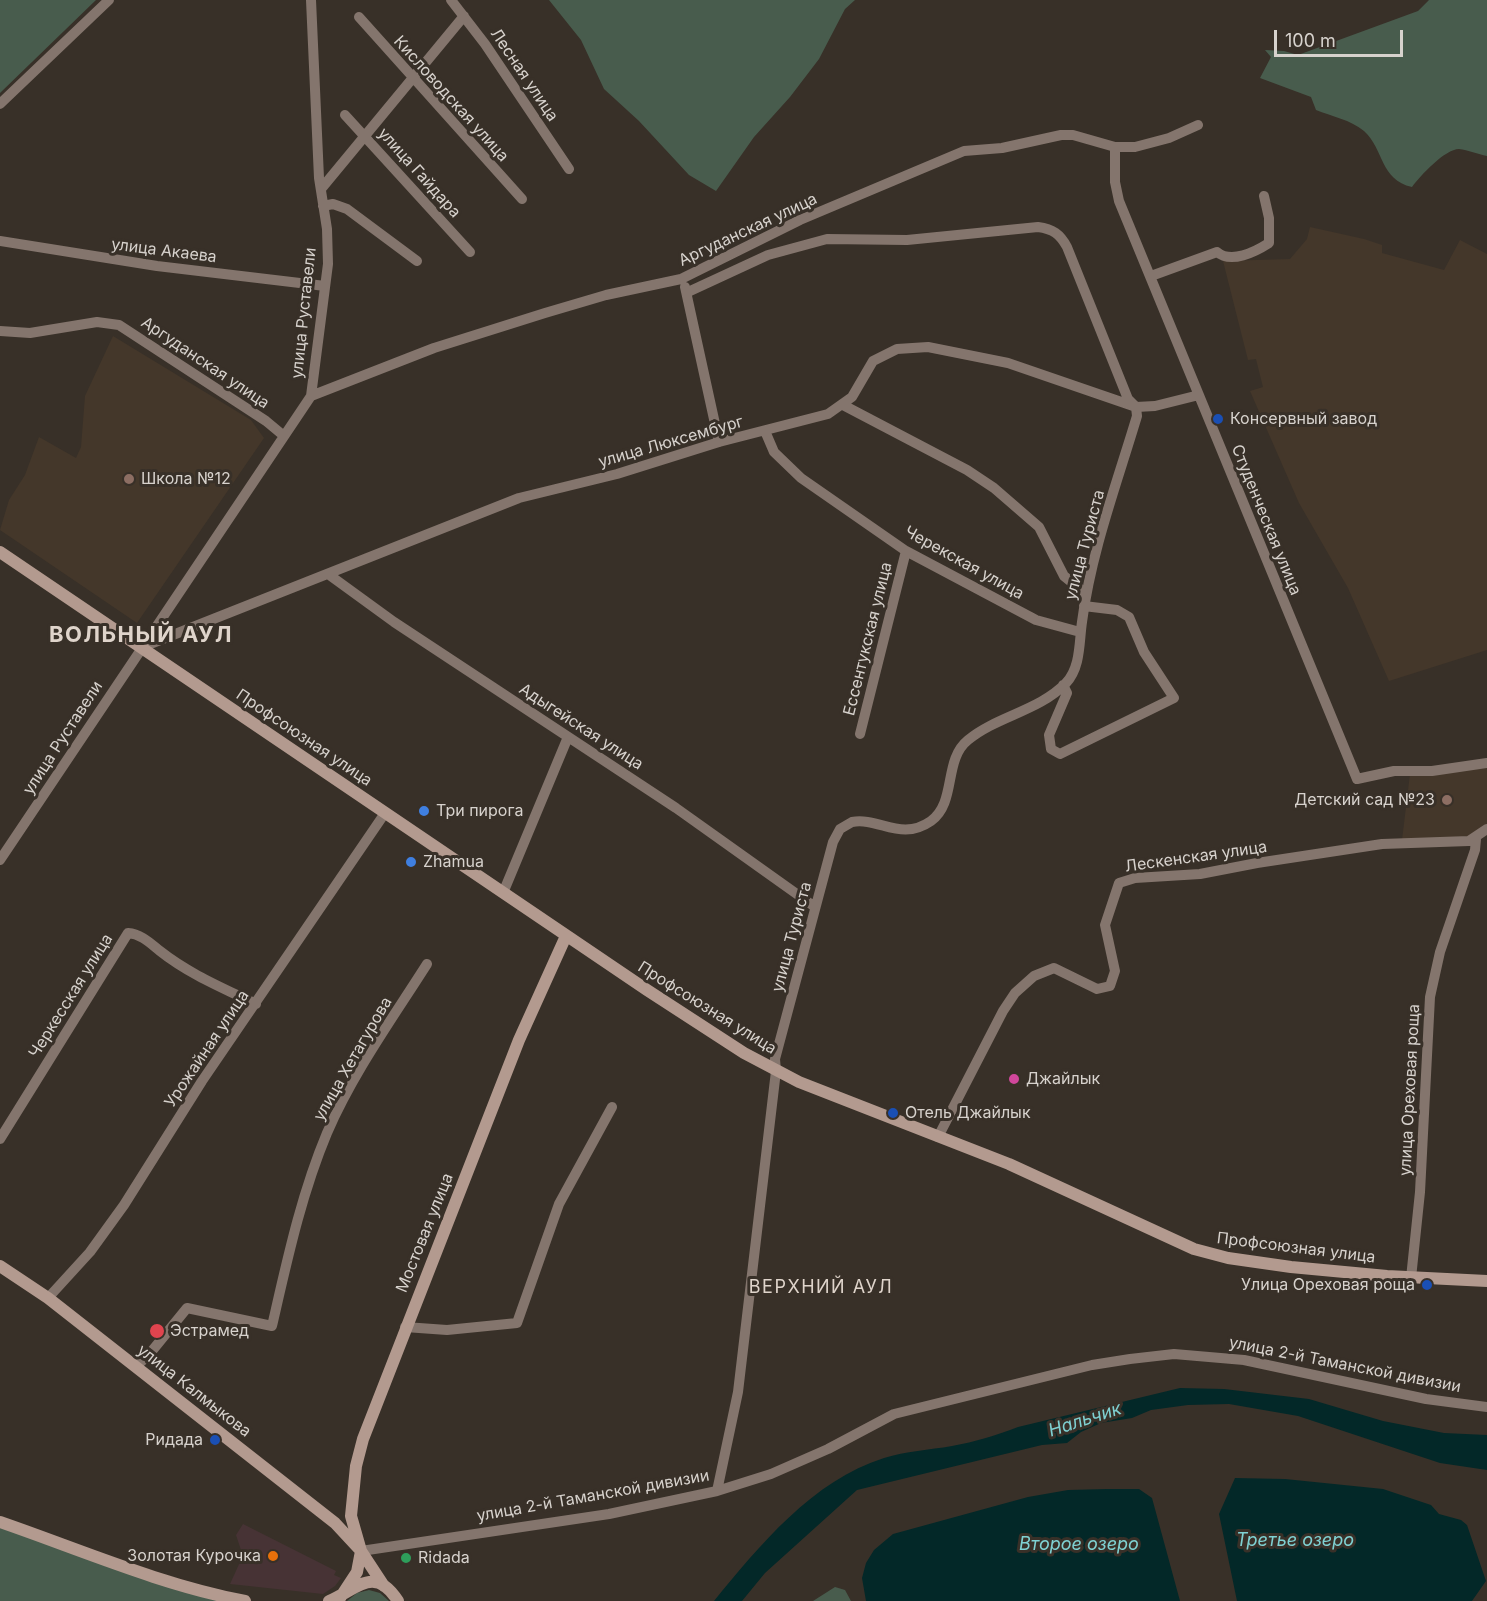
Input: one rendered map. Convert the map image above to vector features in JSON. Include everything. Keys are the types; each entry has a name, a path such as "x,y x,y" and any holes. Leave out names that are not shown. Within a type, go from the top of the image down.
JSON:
{"street":[{"path":"0,104 109,0"},
{"name":"улица Руставели","path":"0,860 311,396 328,264 321,189 311,0"},
{"name":"Лесная улица","path":"452,0 569,169"},
{"path":"321,189 411,77 464,16"},
{"name":"Кисловодская улица","path":"359,17 522,200"},
{"name":"улица Гайдара","path":"345,116 364,134 470,252"},
{"name":"Аргуданская улица","path":"311,396 434,348 606,295 681,279 800,220 964,151 1002,148 1061,135 1073,135 1115,147 1151,144 1198,125"},
{"name":"Студенческая улица","path":"1115,147 1116,191 1357,779 1386,772 1432,771 1487,763"},
{"path":"1151,276 1217,252 1224,258 1232,258 1269,243 1269,218 1264,196"},
{"path":"323,206 333,204 347,209 417,261"},
{"path":"688,291 768,255 827,239 907,240 1044,228 1060,235 1064,242 1128,399 1136,407"},
{"name":"улица Акаева","path":"0,241 157,266 325,286"},
{"path":"681,279 688,291 692,322 719,442"},
{"name":"Аргуданская улица","path":"0,331 30,333 105,321 119,325 266,421 284,436"},
{"name":"улица Люксембург","path":"140,648 528,495 617,474 719,442 822,416 843,405 852,397 873,361 891,351 910,347 936,348 1008,363 1136,407 1155,406 1199,396"},
{"path":"843,405 967,470 994,488 1039,527 1064,576 1085,594"},
{"name":"улица Туриста","path":"717,1491 738,1392 776,1059 833,842 846,824 857,820 903,830 924,825 942,808 957,754 968,740 1026,710 1064,685 1076,665 1085,594 1137,416 1136,407"},
{"name":"Черекская улица","path":"765,431 774,452 801,478 906,551 1036,620 1080,632"},
{"name":"Ессентукская улица","path":"860,734 906,551"},
{"name":"Профсоюзная улица","path":"0,552 566,936 696,1022 776,1071 826,1093 1009,1164 1194,1249 1228,1258 1291,1267 1411,1278 1487,1281"},
{"name":"Адыгейская улица","path":"328,574 394,622 676,808 815,907"},
{"path":"1064,685 1067,693 1048,741 1051,749 1060,754 1174,698 1144,652 1129,617 1117,610 1084,606"},
{"path":"503,893 568,737"},
{"name":"Урожайная улица","path":"48,1298 90,1251 124,1205 202,1081 386,813"},
{"name":"Лескенская улица","path":"938,1137 1003,1011 1024,984 1054,968 1097,989 1110,986 1115,971 1105,925 1119,883 1135,878 1200,874 1257,862 1382,844 1450,843 1483,833"},
{"name":"улица Ореховая роща","path":"1411,1278 1420,1192 1430,997 1440,952 1483,833"},
{"name":"Черкесская улица","path":"0,1139 128,933 136,933 192,974 256,1004"},
{"name":"Мостовая улица","path":"361,1551 351,1516 356,1466 363,1439 405,1326 519,1040 566,936"},
{"name":"улица Хетагурова","path":"136,1366 147,1357 187,1308 272,1326 295,1227 328,1133 363,1067 427,964"},
{"path":"405,1326 447,1330 517,1323 559,1204 612,1107"},
{"name":"улица Калмыкова","path":"0,1266 48,1298 335,1523 361,1551"},
{"name":"улица 2-й Таманской дивизии","path":"361,1551 609,1514 717,1491 764,1477 828,1449 894,1414 1092,1365 1174,1354 1255,1362 1426,1399 1487,1407"},
{"path":"0,1522 163,1580 245,1601"},
{"path":"361,1551 384,1586 398,1601"},
{"path":"342,1596 357,1572 361,1551"},
{"path":"329,1601 342,1596 364,1582 384,1586"}],"shaded area":[{"name":"Консервный завод","path":"1310,227 1364,239 1382,245 1382,253 1444,270 1460,240 1487,254 1487,650 1389,681 1348,588 1299,503 1250,391 1263,387 1256,359 1248,360 1223,261 1290,259 1307,239"},
{"name":"Школа №12","path":"113,336 251,420 264,438 137,623 0,530 9,500 25,475 39,437 76,458 81,447 85,396"},
{"name":"Детский сад №23","path":"1487,768 1487,825 1474,836 1402,840 1410,774"},
{"name":"Золотая Курочка","path":"243,1524 336,1571 334,1575 341,1578 335,1586 323,1594 230,1584 240,1562 241,1550 236,1535"}],"green space":[{"path":"0,0 96,0 0,93"},
{"path":"549,0 855,0 845,9 819,59 790,97 754,137 716,191 689,175 639,121 604,89 581,40"},
{"path":"1429,0 1487,0 1487,156 1459,149 1453,150 1433,164 1412,187 1394,178 1370,138 1359,127 1316,110 1311,97 1260,78 1271,57 1265,50 1284,51 1298,55 1418,11"},
{"path":"0,1522 245,1601 0,1601"},
{"path":"835,1587 845,1590 851,1601 813,1601"},
{"path":"369,1590 380,1593 389,1601 347,1601 357,1593"}],"water":[{"name":"Нальчик","path":"1180,1388 1224,1389 1309,1399 1383,1421 1444,1433 1487,1435 1487,1470 1440,1463 1298,1416 1229,1404 1188,1405 1151,1410 1132,1418 1101,1423 1081,1432 1067,1443 1042,1445 857,1490 765,1573 742,1601 714,1601 789,1517 811,1498 858,1468 892,1456 969,1442 1018,1427"},
{"name":"Третье озеро","path":"1235,1478 1285,1479 1383,1489 1431,1505 1439,1514 1461,1520 1467,1525 1486,1581 1472,1601 1237,1601 1219,1514"},
{"name":"Второе озеро","path":"1139,1489 1152,1498 1180,1601 866,1601 862,1578 866,1563 874,1550 893,1534 1028,1497 1068,1490"}],"place":[{"name":"Консервный завод","path":"1218,419"},
{"name":"Школа №12","path":"129,479"},
{"name":"Детский сад №23","path":"1447,800"},
{"name":"Три пирога","path":"424,811"},
{"name":"Zhamua","path":"411,862"},
{"name":"Джайлык","path":"1014,1079"},
{"name":"Отель Джайлык","path":"893,1113"},
{"name":"Улица Ореховая роща","path":"1427,1285"},
{"name":"Эстрамед","path":"157,1331"},
{"name":"Ридада","path":"215,1440"},
{"name":"Золотая Курочка","path":"273,1556"},
{"name":"Ridada","path":"406,1558"}],"district":[{"name":"ВОЛЬНЫЙ АУЛ","path":"141,635"},
{"name":"ВЕРХНИЙ АУЛ","path":"821,1288"}]}
